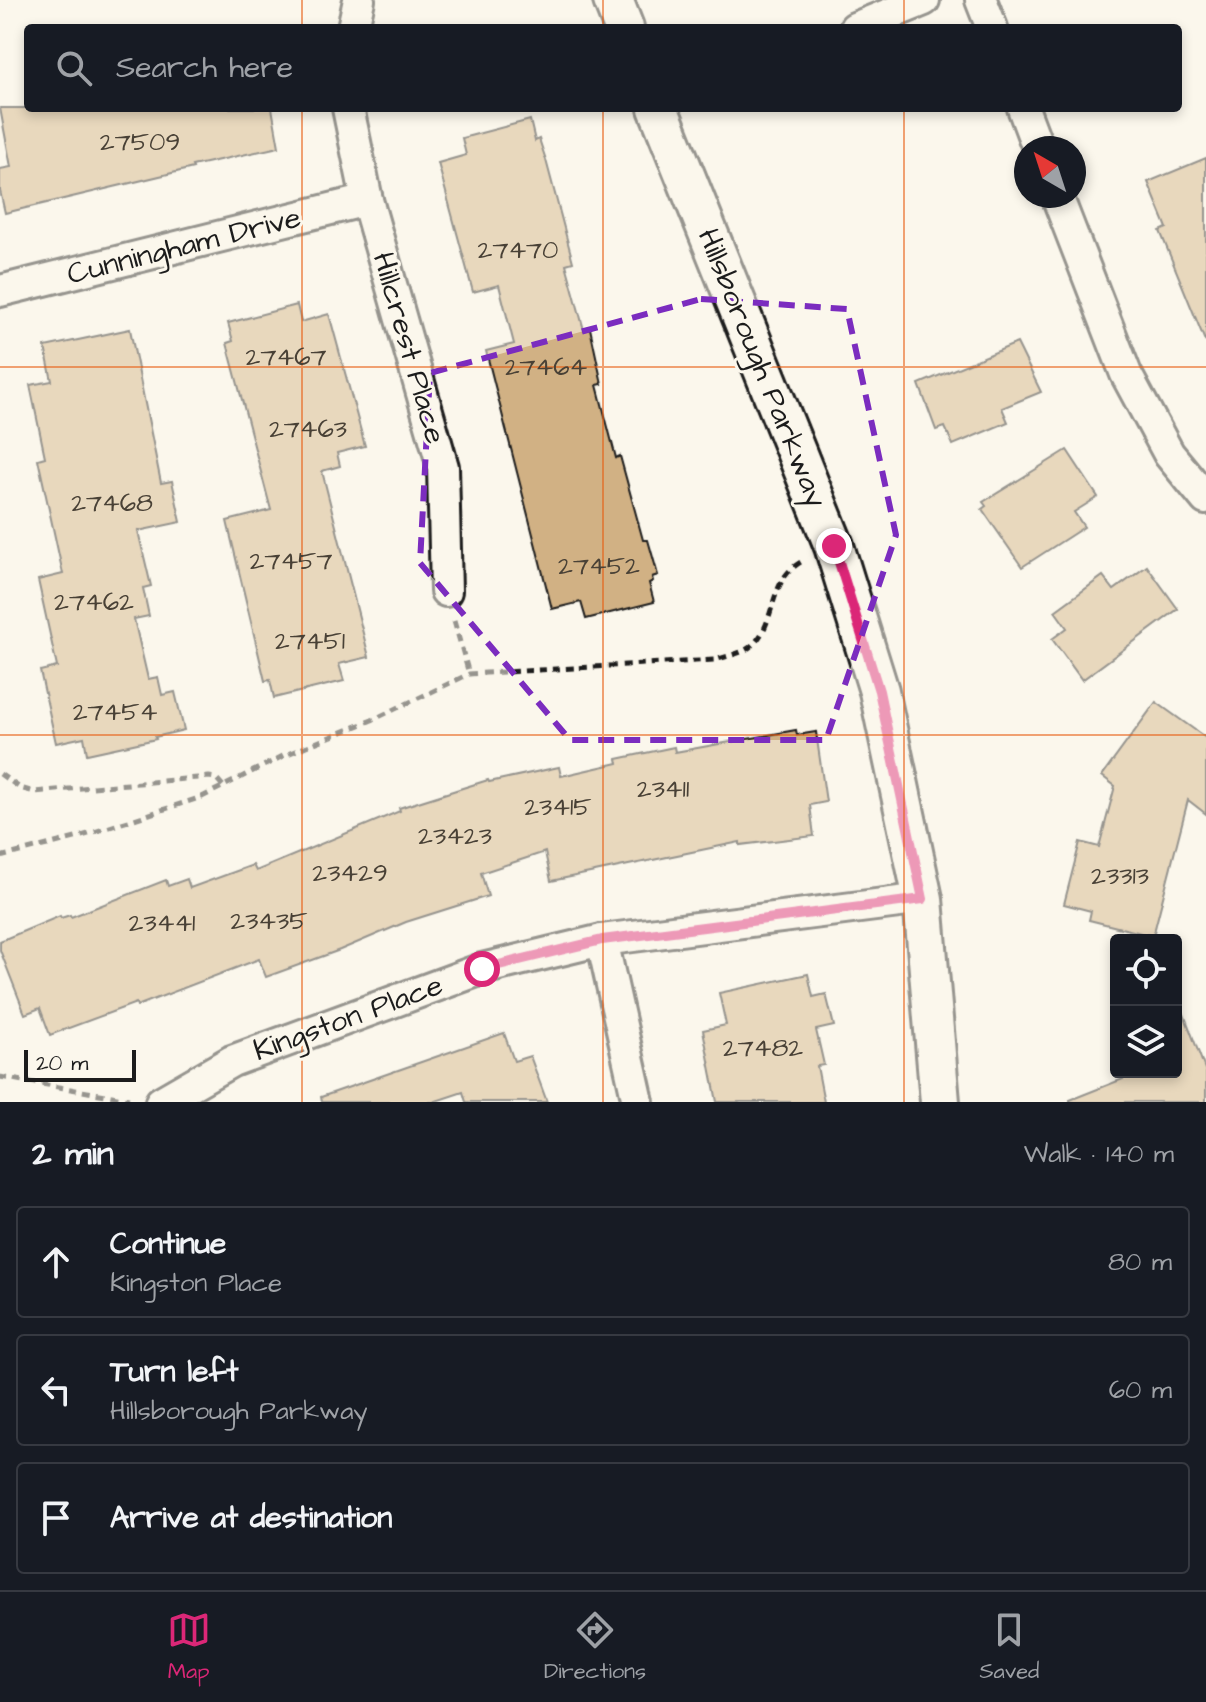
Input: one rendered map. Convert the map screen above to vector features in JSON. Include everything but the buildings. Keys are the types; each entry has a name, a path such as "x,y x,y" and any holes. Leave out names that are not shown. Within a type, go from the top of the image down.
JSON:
{"street":[{"path":"354,24 359,0"},
{"path":"613,0 622,24"},
{"path":"865,24 924,0"},
{"path":"981,0 990,24"},
{"name":"Hillcrest Place","path":"349,112 367,200 443,467 446,591"},
{"name":"Hillsborough Parkway","path":"660,112 834,546 879,691 923,899 940,1102"},
{"path":"1024,112 1034,136"},
{"name":"Cunningham Drive","path":"0,291 367,200"},
{"path":"1062,208 1126,374 1169,454 1206,499"},
{"name":"Kingston Place","path":"147,1101 232,1061 482,969 602,940 923,899"},
{"path":"602,940 638,1102"}],"path":[{"path":"0,857 79,837 202,797 285,755 372,720 469,674 715,660 749,648 762,633 778,585 796,565 834,546"},
{"path":"446,591 469,674"},
{"path":"0,774 20,788 34,792 209,777 216,778 223,786"},
{"path":"0,1077 147,1101"}],"highlighted area":[{"path":"701,299 847,309 896,535 826,740 570,740 420,563 430,373"}],"route":[{"path":"482,969 602,940 923,899 879,691 834,546"}]}
